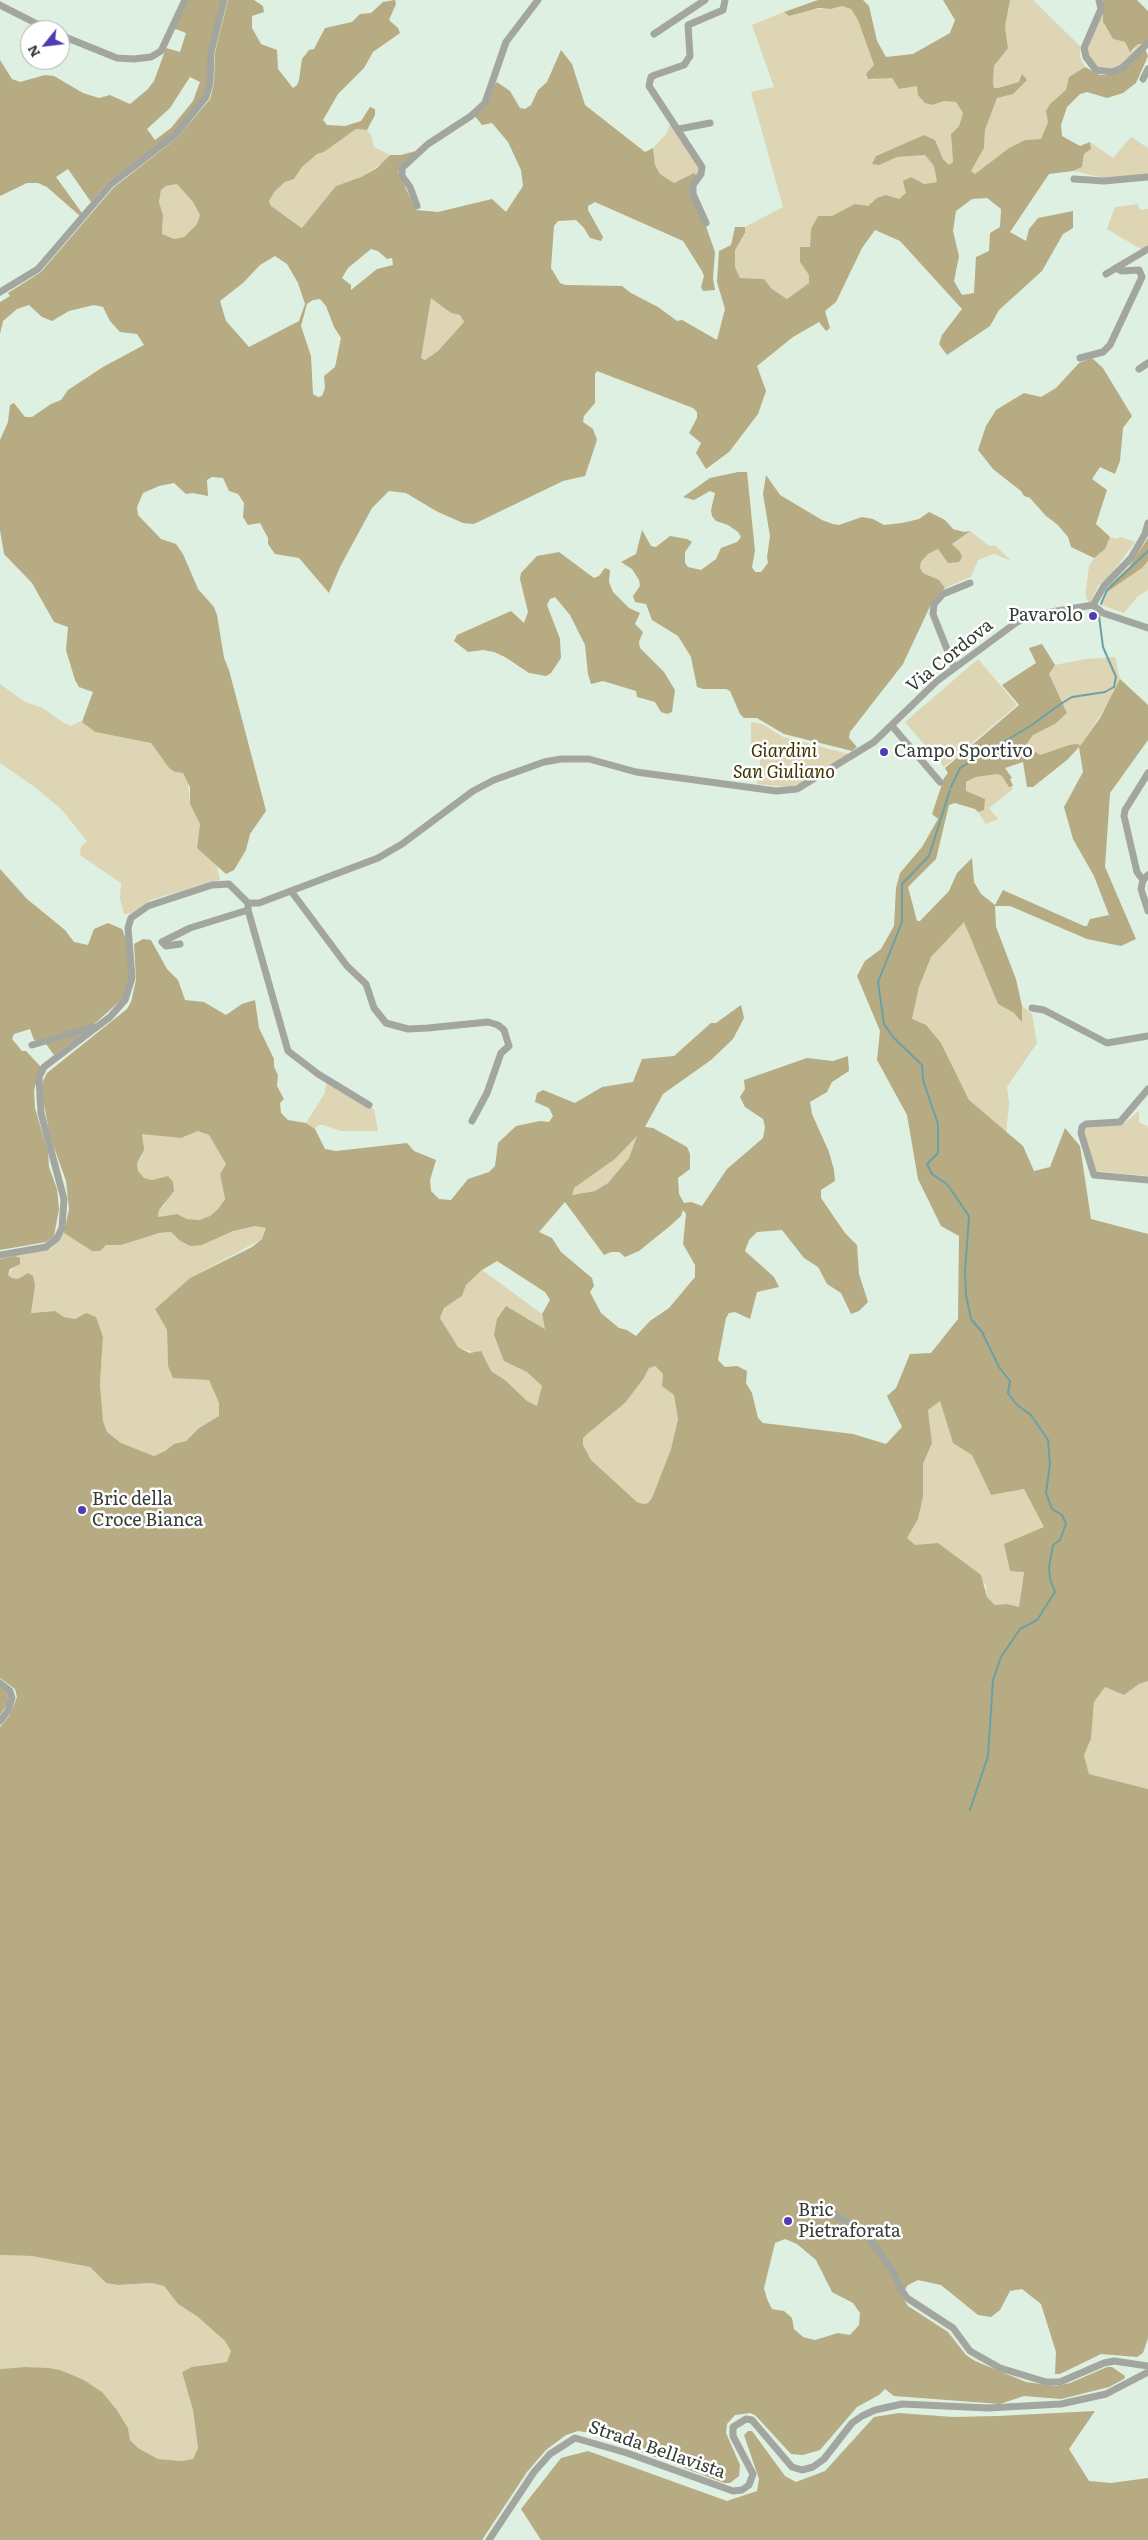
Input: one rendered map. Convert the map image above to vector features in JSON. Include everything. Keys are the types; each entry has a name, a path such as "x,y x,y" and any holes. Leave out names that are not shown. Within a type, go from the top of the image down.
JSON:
{"street":[{"path":"70,39 117,58 151,57 161,51 185,0"},
{"path":"0,292 38,269 111,184 174,135 206,97 210,83 211,52 224,0"},
{"path":"417,206 410,187 402,176 402,168 428,144 471,116 485,102 506,42 538,0"},
{"path":"654,34 705,0"},
{"path":"706,223 693,194 693,185 701,174 702,167 679,129 652,91 650,82 655,74 684,65 690,56 688,25 723,10 725,0"},
{"path":"1099,0 1101,10 1084,48 1086,57 1096,70 1112,72 1122,68 1148,43"},
{"path":"0,5 30,20"},
{"path":"1143,79 1148,69"},
{"path":"679,129 710,123"},
{"path":"1074,179 1104,181 1148,177"},
{"path":"1106,274 1148,249"},
{"path":"1116,268 1122,271 1139,270 1148,266"},
{"path":"1080,358 1103,352 1110,345 1142,276 1139,270"},
{"path":"1138,369 1148,363"},
{"path":"1148,523 1145,534 1131,558 1104,586 1093,606 1103,613 1148,628"},
{"path":"954,667 933,614 934,604 943,594 970,583"},
{"name":"Via Cordova","path":"180,944 166,946 162,943 165,939 190,928 378,858 402,844 473,791 494,780 544,762 561,759 589,759 636,772 781,792 797,789 866,747 892,726 920,696 954,667 1025,618 1047,612 1093,606"},
{"path":"892,726 940,782"},
{"path":"1148,773 1125,810 1124,816 1137,872 1146,878 1142,893 1148,911"},
{"path":"0,1255 46,1247 57,1238 62,1228 64,1199 40,1113 39,1077 44,1067 98,1026 125,1000 132,978 128,928 131,918 148,906 212,885 229,884 248,906 288,1051 318,1074 369,1105"},
{"path":"291,891 347,966 366,984 374,1008 386,1024 408,1028 428,1028 488,1022 498,1025 504,1030 509,1046 501,1052 487,1093 472,1122"},
{"path":"1032,1008 1044,1010 1106,1043 1148,1036"},
{"path":"32,1045 98,1026"},
{"path":"1148,1089 1120,1122 1086,1124 1082,1127 1081,1133 1094,1175 1148,1180"},
{"path":"0,1683 10,1691 12,1698 8,1711 0,1721"},
{"path":"832,2214 865,2232 895,2275 900,2288 907,2298 953,2328 970,2351 1000,2368 1046,2382 1060,2382 1104,2363 1114,2361 1148,2366"},
{"name":"Strada Bellavista","path":"489,2540 534,2472 550,2454 575,2438 627,2452 733,2491 742,2490 749,2484 753,2474 733,2436 733,2427 746,2419 752,2420 792,2467 802,2470 813,2467 824,2459 852,2423 875,2410 902,2404 988,2408 1061,2404 1106,2394 1148,2372"}],"green space":[{"path":"1010,0 1033,0 1080,46 1080,57 1085,67 1069,77 1067,90 1050,104 1048,122 1041,139 1025,140 1009,148 975,174 971,171 984,148 985,130 997,98 1013,93 1019,82 998,88 994,88 993,84 994,66 1008,48 1005,27"},
{"path":"842,6 851,9 858,20 874,65 867,74 873,80 885,76 892,78 899,89 917,86 925,103 931,105 944,101 956,102 963,113 959,126 951,134 953,162 948,166 935,140 924,135 876,156 883,162 897,157 925,155 934,166 937,182 924,184 899,199 877,198 868,206 842,212 811,229 810,248 800,248 800,262 809,275 809,283 787,299 772,289 764,279 740,278 735,267 735,249 745,234 745,227 783,207 751,92 774,87 752,25 784,12 789,16 810,9 831,9"},
{"path":"1102,8 1105,8 1104,25 1113,39 1125,42 1128,49 1133,51 1138,43 1142,44 1121,67 1105,71 1091,64 1086,48"},
{"path":"670,124 700,166 697,176 694,173 674,183 660,174 655,165 653,148 667,133"},
{"path":"356,129 367,130 371,135 374,147 390,155 384,162 361,177 336,186 303,228 271,206 269,201 275,191 285,182 294,179 302,167 317,154 324,152"},
{"path":"1131,137 1148,148 1148,176 1109,179 1073,171 1082,167 1084,154 1091,149 1090,142 1113,158"},
{"path":"177,184 193,202 200,215 197,224 184,237 174,239 162,234 163,215 159,202 161,190 166,186"},
{"path":"1138,204 1140,210 1148,209 1148,245 1141,249 1107,229 1115,207"},
{"path":"431,297 451,313 460,315 464,322 438,351 425,360 420,358"},
{"path":"970,531 989,546 995,545 1011,561 994,554 978,560 971,577 945,588 939,580 923,573 920,568 921,562 928,554 938,549 946,557 955,540"},
{"path":"1110,537 1116,539 1121,537 1135,542 1112,573 1098,586 1090,603 1086,598 1089,566 1094,558 1105,549"},
{"path":"1148,561 1148,590 1138,596 1124,613 1102,605 1107,592 1142,568"},
{"path":"1115,657 1120,679 1115,692 1080,747 1069,745 1040,755 1026,745 1033,735 1055,724 1067,713 1049,674 1055,665 1085,659"},
{"path":"978,659 1017,705 944,767 905,722"},
{"path":"0,684 25,702 43,708 62,722 71,726 81,721 95,732 151,743 169,768 175,772 183,773 188,780 190,804 200,824 197,848 216,863 220,880 150,900 132,913 124,914 120,899 121,883 80,855 81,847 87,841 62,810 36,788 0,763"},
{"name":"Giardini San Giuliano","path":"751,722 762,724 783,737 849,754 802,783 787,787 757,784 762,746 751,743"},
{"path":"998,774 1013,789 989,808 998,819 986,824 978,812 984,810 966,791 966,783 976,777"},
{"path":"964,921 998,1004 1014,1013 1022,1021 1022,1006 1032,1014 1037,1043 1007,1087 1009,1103 1006,1134 969,1100 941,1043 912,1019 919,987 931,957"},
{"path":"326,1082 374,1109 378,1131 341,1131 323,1125 318,1125 315,1129 306,1123 325,1093"},
{"path":"1139,1111 1139,1122 1148,1127 1148,1176 1094,1171 1084,1132 1085,1129 1089,1126 1122,1125"},
{"path":"198,1131 209,1135 226,1164 220,1174 225,1198 218,1209 210,1216 198,1220 187,1219 177,1214 158,1217 159,1210 165,1204 168,1176 152,1180 144,1178 138,1172 137,1164 142,1157 142,1133 181,1138"},
{"path":"638,1135 629,1158 608,1183 595,1191 571,1195 574,1188 615,1159"},
{"path":"255,1226 266,1228 262,1239 190,1278 155,1309 167,1330 168,1366 209,1380 219,1403 219,1416 199,1428 186,1441 174,1444 154,1456 121,1443 107,1432 103,1421 100,1384 103,1338 86,1313 75,1319 64,1317 55,1311 31,1313 33,1290 28,1273 18,1279 8,1275 20,1258 15,1256 51,1249 64,1233 92,1251 99,1251 106,1245 121,1245 148,1235 171,1232 179,1240 202,1245 233,1231"},
{"path":"482,1270 542,1314 545,1329 526,1317 504,1361 527,1372 542,1386 537,1407 527,1401 505,1380 491,1371 484,1362 484,1356 458,1347 440,1318 444,1308 462,1296 466,1285"},
{"path":"654,1366 663,1374 662,1386 674,1395 678,1419 671,1449 652,1498 648,1503 643,1504 637,1502 591,1460 583,1445 583,1440 586,1435 625,1403 644,1378 649,1368"},
{"path":"940,1401 953,1442 972,1455 991,1495 1024,1489 1045,1527 1024,1571 1019,1607 1007,1604 995,1605 987,1597 986,1585 938,1543 915,1546 906,1538 918,1518 923,1497 923,1464 932,1443 928,1410"},
{"path":"1148,1681 1148,1789 1089,1774 1084,1755 1091,1739 1094,1702 1105,1687 1124,1695 1139,1684"},
{"path":"0,2255 32,2256 90,2267 106,2283 118,2285 152,2283 164,2286 178,2304 198,2317 225,2341 231,2351 227,2362 204,2365 182,2372 193,2410 198,2448 193,2459 181,2461 158,2459 138,2448 130,2440 128,2428 82,2379 60,2370 25,2367 0,2369"}],"shaded area":[{"path":"186,0 222,0 205,96 174,135 109,181 91,202 68,169 56,177 82,213 80,216 47,187 38,183 27,183 0,196 0,60 12,79 20,82 45,75 54,76 83,93 99,98 110,95 130,104 148,89 154,81 166,48 180,52 186,33 173,28","holes":["190,77 200,82 193,101 171,128 155,140 147,129 170,108"]},
{"path":"228,0 254,0 263,6 264,12 252,16 252,28 261,44 277,50 278,69 293,88 299,80 302,59 309,50 314,49 325,28 352,22 360,14 371,13 383,2 395,0 396,4 389,20 398,28 400,33 373,52 364,68 338,94 323,120 327,125 345,126 361,121 370,107 375,109 375,115 367,130 356,129 324,152 317,154 302,167 294,179 285,182 275,191 269,201 271,206 302,228 336,186 361,177 377,168 390,155 401,155 416,151 400,166 398,172 416,210 438,212 492,199 506,212 523,186 521,170 508,142 492,123 482,125 474,115 497,82 510,91 520,108 525,109 531,105 538,90 547,82 561,50 572,64 585,105 645,152 653,148 655,165 660,174 674,183 694,173 697,176 691,184 715,252 713,278 715,290 703,291 701,287 704,276 702,271 683,241 595,202 588,206 588,210 603,237 601,241 590,238 576,220 558,221 554,226 551,268 560,283 565,285 622,286 631,293 658,307 677,321 682,320 717,340 725,309 717,282 719,251 731,245 735,227 745,227 745,233 735,250 735,267 740,278 764,279 772,289 787,299 809,283 809,275 800,262 800,247 810,247 811,229 818,216 832,216 855,204 868,206 877,198 886,195 899,199 906,193 903,181 911,177 924,184 937,182 934,166 925,155 897,157 879,165 872,164 876,156 924,135 935,140 943,159 949,165 953,162 951,134 959,126 963,113 956,102 944,101 932,105 925,103 918,95 917,86 899,89 892,78 868,79 866,74 874,65 858,20 851,9 842,6 831,9 818,8 789,16 784,12 818,0 863,0 869,6 877,41 886,57 913,54 950,33 955,20 943,0 1010,0 1005,27 1008,48 994,66 993,84 994,88 998,88 1019,82 1022,74 1027,80 1013,94 997,98 985,130 984,148 971,171 975,174 1009,148 1025,140 1041,139 1048,122 1046,111 1050,104 1066,90 1069,77 1085,67 1100,75 1112,75 1145,49 1148,56 1136,83 1123,93 1107,98 1087,92 1080,94 1067,107 1061,125 1062,136 1080,146 1090,142 1091,149 1084,154 1082,167 1073,171 1049,174 1010,232 1026,241 1029,229 1038,218 1073,211 1073,228 1063,234 1042,271 999,310 990,326 947,355 939,344 942,335 962,309 900,241 875,230 862,248 836,302 825,311 830,328 826,331 819,322 793,337 757,366 766,391 758,414 729,452 706,469 696,453 701,443 689,433 697,418 697,412 693,408 597,371 595,374 595,403 584,416 583,422 593,429 597,440 585,476 563,481 474,524 463,523 436,511 406,493 389,491 372,508 340,567 329,593 299,558 275,554 268,544 268,538 260,523 248,525 243,517 244,503 238,494 229,491 223,478 212,477 207,480 208,496 193,493 186,494 174,483 159,486 143,493 137,507 138,515 161,539 176,544 183,554 198,589 214,607 224,658 229,670 266,811 250,834 246,850 234,870 226,874 197,848 200,824 190,804 190,787 183,773 175,772 169,768 151,743 95,732 82,722 93,692 79,687 75,680 66,650 68,627 54,622 32,583 4,554 0,530 0,440 8,422 10,405 14,403 25,417 32,417 51,404 61,400 68,390 103,367 144,345 137,334 120,332 110,321 103,307 94,305 69,311 52,321 42,317 29,305 17,309 3,321 0,334 0,302 10,296 8,293 41,272 114,187 177,138 210,99 214,83 215,52","holes":["177,184 193,202 200,215 197,224 184,237 174,239 162,234 163,215 159,202 161,190 166,186","987,198 1001,209 1000,227 990,233 989,251 976,257 974,293 962,295 954,281 959,256 953,231 956,211 972,199","371,249 378,251 387,259 392,258 393,265 377,269 351,290 351,285 342,278 348,268","275,256 287,264 298,283 305,304 299,321 249,347 226,321 220,301 243,283 260,265","431,298 451,313 460,315 464,322 438,351 425,360 421,358","320,299 326,306 334,327 341,338 335,367 324,376 325,388 322,396 318,397 313,394 311,356 301,326 307,304 313,300"]},
{"path":"1103,0 1137,0 1148,11 1148,40 1138,44 1130,52 1125,42 1113,39 1103,22"},
{"path":"1092,358 1103,368 1132,416 1123,428 1120,461 1115,474 1100,467 1092,479 1107,490 1096,524 1110,537 1105,549 1094,558 1071,547 1068,537 1058,525 1046,516 1030,498 1024,496 1021,491 993,469 978,450 986,426 996,410 1024,393 1041,397 1056,388 1079,363"},
{"path":"747,472 755,551 752,567 755,572 761,572 768,563 770,536 763,494 766,475 780,495 822,520 833,524 839,525 862,517 873,519 884,525 902,523 919,519 929,512 945,520 953,529 964,532 970,531 952,544 962,557 959,562 948,563 938,549 928,554 921,562 920,568 923,573 939,580 945,588 933,600 903,664 850,732 849,738 857,747 852,751 784,734 757,718 744,718 740,714 730,691 726,689 703,689 697,687 691,657 678,636 652,620 646,604 635,602 633,596 640,586 639,580 632,569 621,562 636,554 642,530 651,546 656,547 670,536 687,539 692,542 685,552 685,563 688,567 701,570 716,559 721,548 737,542 741,537 738,532 728,525 716,521 712,516 711,510 715,493 710,491 694,500 683,497 710,478"},
{"path":"1148,538 1148,561 1142,568 1107,592 1111,584 1129,567"},
{"path":"559,552 594,578 599,576 605,568 610,570 609,582 613,592 629,608 640,613 635,624 643,632 639,642 640,648 664,672 675,690 672,712 667,714 661,712 655,702 637,697 636,691 603,681 591,684 585,645 570,615 555,597 550,599 547,605 560,639 561,658 551,673 546,676 529,673 494,652 483,650 468,652 454,641 457,635 511,611 524,623 528,612 520,579 521,573 537,556"},
{"path":"1042,644 1055,665 1049,674 1067,713 1055,724 1033,735 1026,745 1040,755 1069,745 1078,744 1080,746 1100,718 1120,679 1148,705 1148,740 1110,793 1105,867 1136,939 1121,946 1087,939 1010,906 995,906 996,927 1016,979 1022,1006 1022,1022 1014,1013 998,1004 964,922 931,957 919,987 912,1019 926,1025 941,1043 969,1100 1023,1146 1034,1171 1050,1167 1065,1128 1080,1146 1091,1219 1148,1234 1148,1681 1139,1684 1124,1695 1105,1687 1094,1702 1091,1739 1084,1755 1089,1774 1148,1789 1148,2338 1143,2353 1137,2357 1101,2354 1060,2374 1055,2374 1056,2352 1041,2304 1022,2289 1010,2291 1000,2310 991,2317 978,2315 941,2285 918,2280 908,2285 901,2295 908,2306 948,2332 966,2355 975,2361 1026,2382 1056,2386 1070,2383 1107,2367 1112,2367 1125,2376 1124,2379 1109,2387 1061,2399 1024,2396 1000,2404 894,2396 885,2389 879,2395 857,2407 820,2450 803,2455 791,2454 755,2415 750,2413 735,2415 727,2424 726,2433 740,2465 739,2476 730,2483 724,2483 591,2433 578,2431 566,2435 546,2450 527,2472 482,2540 0,2540 0,2369 48,2368 60,2370 82,2379 102,2392 116,2409 128,2428 130,2440 138,2448 158,2459 181,2461 193,2459 198,2448 193,2410 182,2372 192,2367 227,2362 231,2351 225,2341 198,2317 178,2304 164,2286 152,2283 118,2285 106,2283 90,2267 32,2256 0,2255 0,1727 10,1715 17,1697 15,1689 0,1678 0,1259 15,1256 20,1258 20,1264 10,1269 8,1275 12,1278 18,1279 28,1273 33,1276 35,1285 31,1313 55,1311 64,1317 75,1319 86,1313 96,1317 103,1337 100,1384 103,1421 107,1432 121,1443 154,1456 174,1444 186,1441 199,1428 219,1416 219,1403 209,1380 173,1378 168,1366 167,1330 155,1309 190,1278 252,1247 262,1239 266,1228 255,1226 233,1231 202,1245 190,1246 179,1240 171,1232 159,1233 121,1245 106,1245 100,1251 92,1251 64,1233 69,1209 66,1181 50,1136 42,1094 43,1081 47,1073 127,1009 131,1002 136,980 134,944 143,939 151,940 167,969 178,980 185,1000 204,1002 226,1015 242,1004 255,1000 259,1028 274,1059 274,1067 278,1075 277,1086 284,1099 280,1103 281,1113 288,1120 306,1123 315,1129 325,1149 336,1151 407,1143 414,1151 436,1160 430,1180 431,1191 439,1199 451,1200 468,1179 489,1172 495,1166 498,1143 516,1126 540,1121 549,1122 553,1116 549,1108 535,1102 537,1093 543,1090 575,1103 602,1087 633,1082 642,1059 674,1056 711,1023 716,1023 741,1005 744,1018 733,1039 711,1060 663,1094 645,1127 653,1128 687,1147 690,1154 690,1169 678,1178 679,1194 684,1203 691,1202 702,1206 727,1169 763,1138 765,1127 763,1119 745,1107 740,1097 745,1089 744,1080 807,1058 833,1061 848,1056 849,1071 832,1082 827,1092 810,1102 812,1114 829,1152 834,1170 835,1181 821,1190 821,1198 845,1233 857,1245 859,1274 868,1302 859,1311 851,1314 841,1293 827,1284 818,1267 804,1258 782,1230 757,1232 749,1240 745,1251 774,1277 779,1287 757,1292 750,1319 735,1312 729,1313 726,1318 718,1360 725,1367 737,1366 747,1371 746,1383 752,1393 758,1418 763,1423 853,1434 886,1444 902,1427 887,1396 896,1388 910,1354 931,1353 958,1319 959,1236 941,1226 918,1179 907,1115 877,1060 880,1031 857,976 865,961 881,949 894,926 896,888 900,873 922,847 938,819 932,814 944,778 948,773 945,768 1019,705 1002,685 1036,663 1029,648","holes":["1079,747 1083,772 1064,807 1073,839 1094,876 1109,915 1090,919 1087,926 1084,926 1003,890 995,905 981,894 974,882 972,858 957,873 949,891 920,921 917,921 908,887 936,859 949,805 955,803 975,809 978,812 984,810 985,799 966,791 966,782 976,777 998,774 1002,776 1009,787 1013,786 1010,779 1012,778 1005,768 1023,762 1027,787 1033,787 1067,760","198,1131 209,1135 226,1164 220,1174 225,1199 218,1209 210,1216 199,1220 187,1219 177,1214 158,1217 159,1210 174,1191 173,1182 168,1176 152,1180 144,1178 138,1171 137,1164 144,1150 142,1134 181,1138","637,1136 629,1158 608,1183 595,1191 572,1195 574,1188 615,1159","565,1202 604,1255 611,1252 619,1252 625,1257 639,1251 670,1226 681,1216 683,1210 686,1214 683,1244 695,1265 695,1277 669,1308 650,1321 636,1336 627,1330 619,1328 601,1313 590,1292 594,1286 592,1278 561,1252 552,1238 539,1232","497,1261 545,1292 550,1300 542,1314 545,1329 506,1306 497,1319 494,1335 504,1361 527,1372 542,1386 537,1406 527,1401 505,1380 491,1371 481,1351 469,1353 458,1347 440,1318 444,1308 462,1296 466,1285 482,1270","655,1366 663,1374 662,1386 674,1395 678,1419 671,1449 652,1498 648,1503 643,1504 637,1502 591,1460 583,1445 583,1439 625,1403 644,1378 649,1368","940,1401 953,1443 972,1455 991,1495 1024,1489 1044,1527 1004,1544 1010,1571 1024,1572 1019,1607 1007,1604 995,1605 987,1597 981,1575 938,1543 915,1545 907,1538 918,1519 923,1497 923,1464 932,1443 928,1410","785,2239 797,2244 816,2260 832,2292 853,2303 860,2313 859,2325 850,2335 838,2333 815,2340 803,2337 794,2329 792,2318 784,2311 772,2309 764,2288 775,2243"]},
{"path":"0,869 27,899 65,930 74,942 88,945 94,929 108,923 122,929 126,939 130,976 122,999 89,1029 54,1055 46,1044 34,1040 30,1029 14,1034 12,1039 22,1051 26,1051 41,1067 34,1090 35,1108 48,1152 49,1167 57,1189 59,1209 54,1236 46,1242 0,1250"},
{"path":"0,1687 7,1693 9,1702 0,1715"},
{"path":"1095,2411 1069,2449 1089,2481 1111,2483 1148,2478 1148,2540 541,2540 521,2509 561,2458 588,2451 727,2501 757,2491 759,2479 744,2435 748,2431 752,2431 785,2476 796,2482 825,2471 874,2417 899,2413 953,2417"}],"waterway":[{"path":"1101,604 1107,590 1148,551"},
{"path":"951,787 960,768 1032,725 1072,697 1105,692 1114,687 1116,677 1103,647 1099,616"},
{"path":"950,790 929,856 902,884 902,922 878,982 884,1024 893,1037 922,1065 923,1080 938,1124 938,1153 927,1164 932,1174 947,1184 969,1216 965,1271 966,1295 971,1319 982,1332 999,1367 1010,1381 1008,1393 1017,1405 1031,1415 1048,1440 1050,1464 1046,1493 1052,1509 1062,1515 1066,1524 1060,1540 1053,1545 1049,1567 1050,1579 1055,1592 1037,1620 1020,1629 1001,1657 993,1680 988,1756 970,1810"}],"place":[{"name":"Pavarolo","path":"1093,616"},
{"name":"Campo Sportivo","path":"884,752"},
{"name":"Bric della Croce Bianca","path":"82,1510"},
{"name":"Bric Pietraforata","path":"788,2221"}]}
